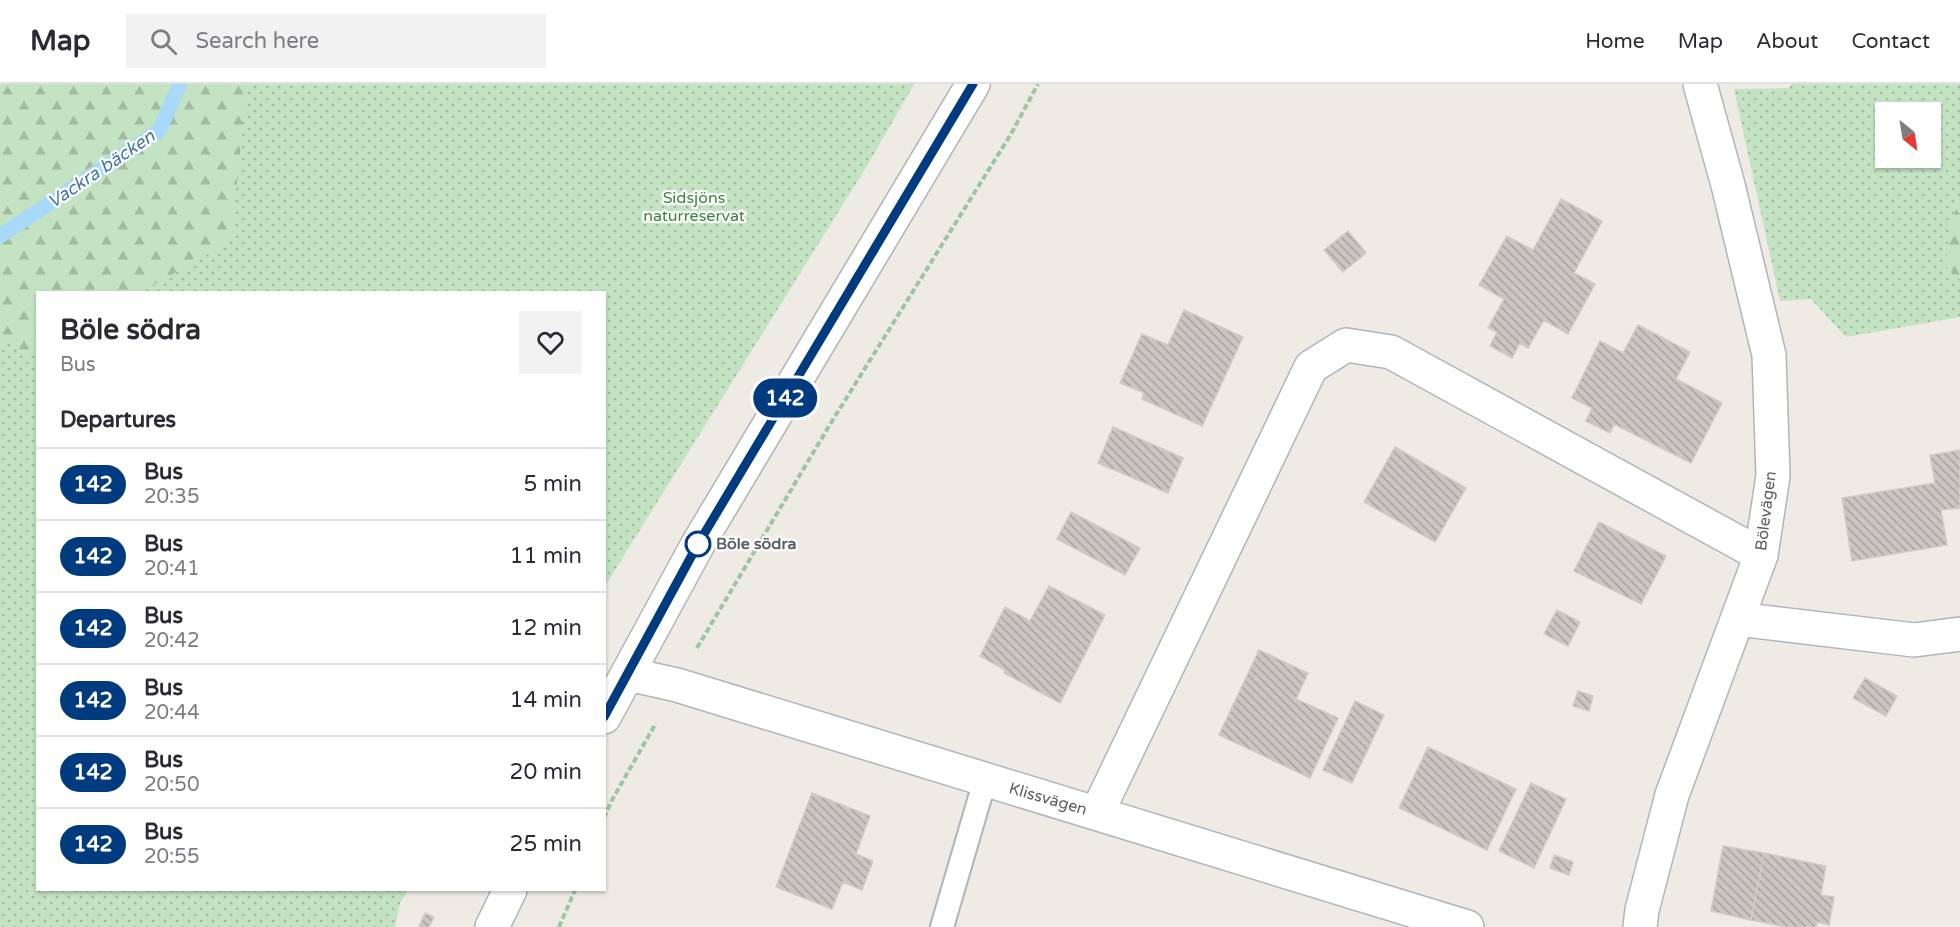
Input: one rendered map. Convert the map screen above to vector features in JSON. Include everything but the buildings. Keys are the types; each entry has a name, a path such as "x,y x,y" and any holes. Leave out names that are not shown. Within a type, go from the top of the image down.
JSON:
{"street":[{"path":"606,713 698,544 973,84"},
{"name":"Bölevägen","path":"1640,927 1642,910 1672,795 1761,555 1773,476 1769,355 1728,185 1700,84"},
{"path":"1097,813 1311,367 1346,345 1391,352 1761,555"},
{"path":"1738,619 1914,640 1960,633"},
{"name":"Klissvägen","path":"628,674 677,685 1467,927"},
{"path":"492,927 510,891"}],"lane":[{"path":"942,927 986,780"}],"path":[{"path":"606,814 708,628 829,426 1005,144 1038,84"},
{"path":"559,927 575,891"}],"green space":[{"name":"Sidsjöns naturreservat","path":"0,84 914,84 867,166 606,584 606,291 36,291 36,891 407,891 400,903 395,927 0,927"},
{"path":"0,84 247,84 231,241 143,291 36,291 36,353 33,355 0,340"},
{"path":"1792,84 1960,84 1960,317 1846,337 1811,299 1780,301 1734,89 1789,88"},
{"path":"1960,199 1960,280 1946,266 1949,228"}],"waterway":[{"name":"Vackra bäcken","path":"0,236 159,131 180,84"}],"bus line":[{"name":"142","path":"606,713 698,544 973,84"}],"place":[{"name":"Böle södra","path":"698,544"}]}
